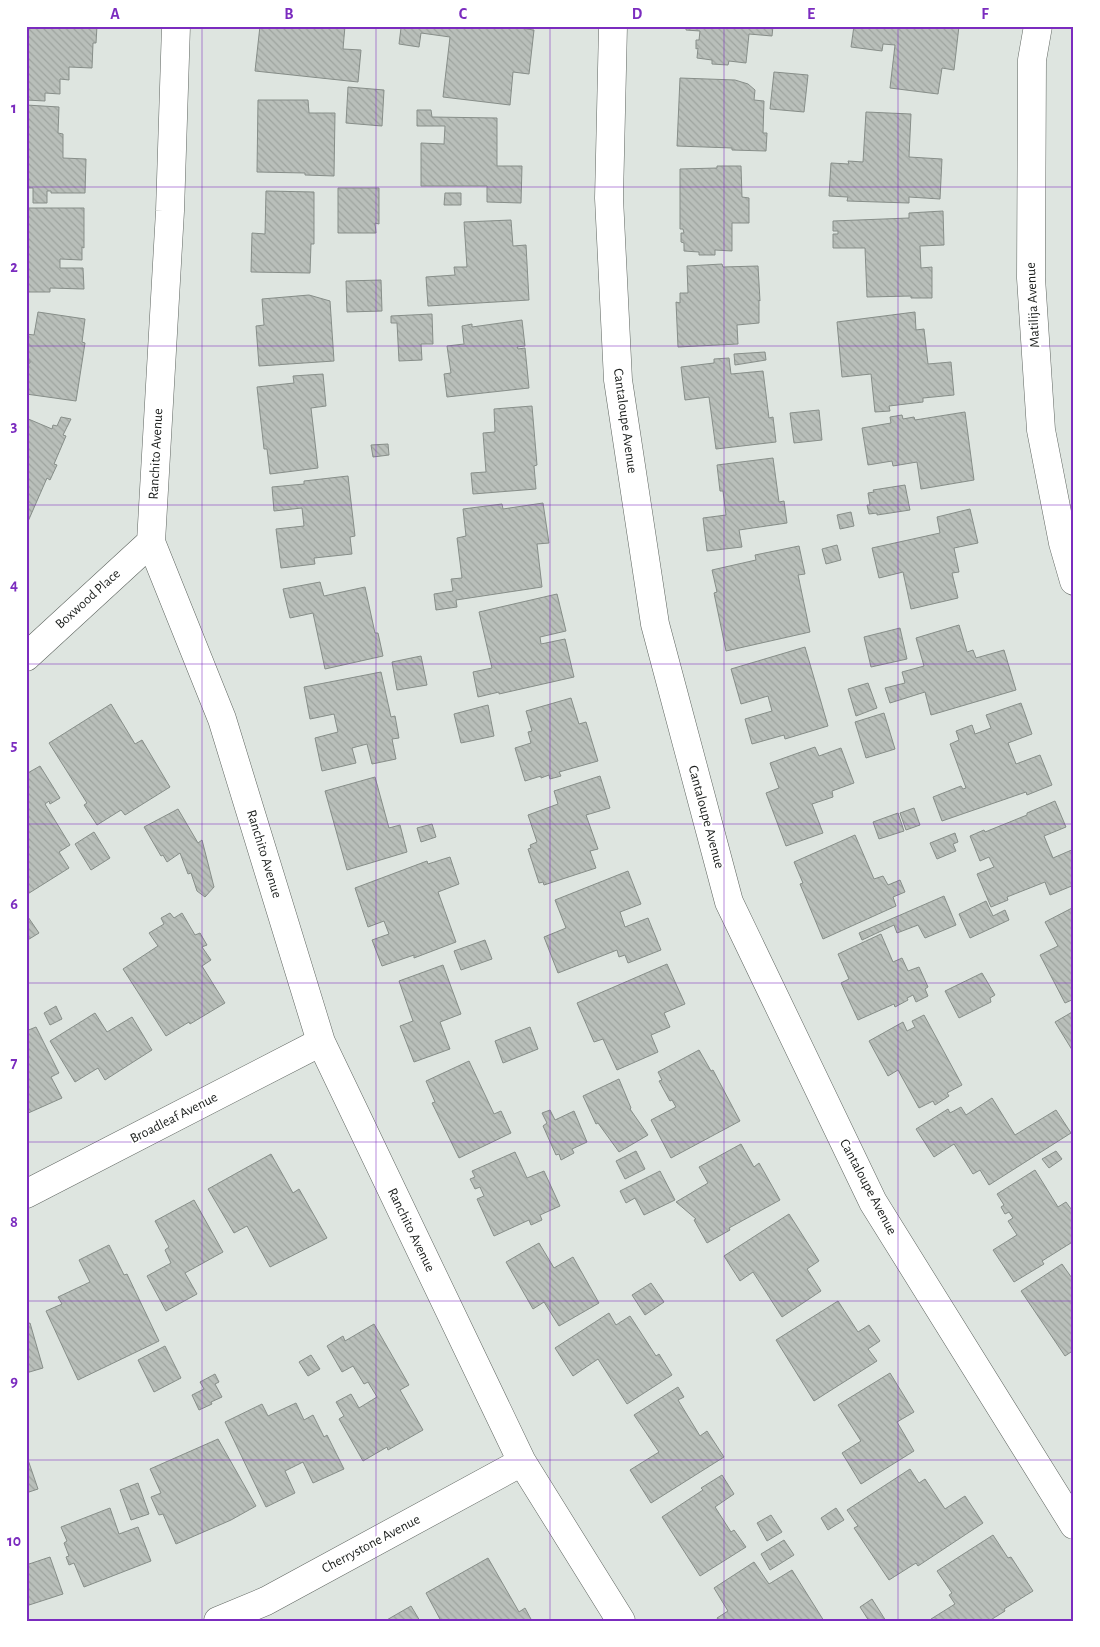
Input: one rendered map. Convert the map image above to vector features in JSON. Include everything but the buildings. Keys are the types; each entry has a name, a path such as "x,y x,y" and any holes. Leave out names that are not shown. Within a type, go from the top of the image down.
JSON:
{"street":[{"name":"Ranchito Avenue","path":"176,26 170,211 151,542 222,719 321,1042 522,1462 621,1621"},
{"name":"Cantaloupe Avenue","path":"612,26 609,198 618,380 654,624 728,902 873,1202 1074,1525"},
{"name":"Matilija Avenue","path":"1038,26 1032,60 1031,278 1041,430 1063,543 1074,580"},
{"name":"Boxwood Place","path":"26,657 151,542"},
{"name":"Broadleaf Avenue","path":"26,1194 321,1042"},
{"name":"Cherrystone Avenue","path":"218,1621 266,1601 522,1462"}]}
